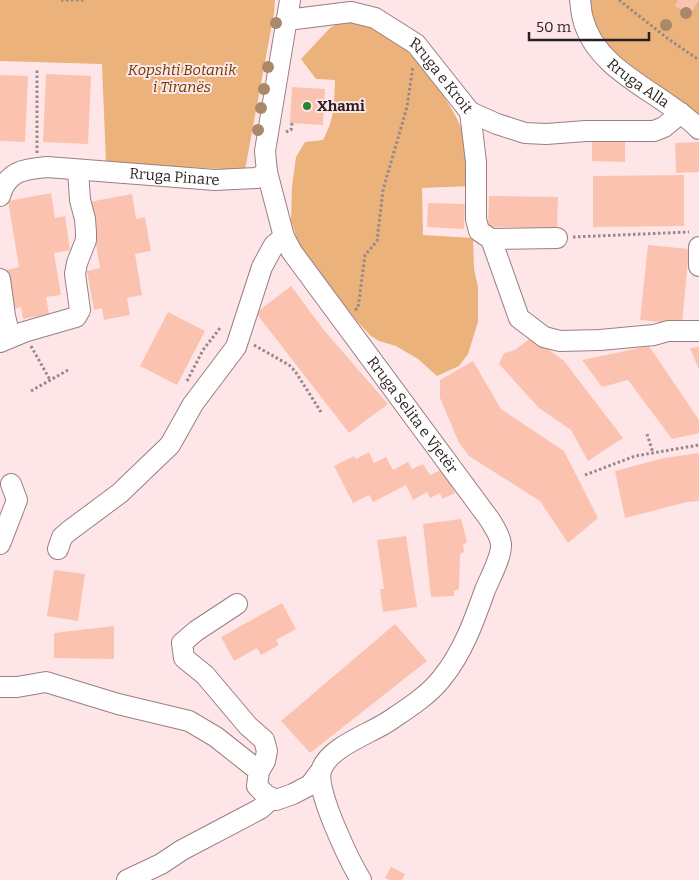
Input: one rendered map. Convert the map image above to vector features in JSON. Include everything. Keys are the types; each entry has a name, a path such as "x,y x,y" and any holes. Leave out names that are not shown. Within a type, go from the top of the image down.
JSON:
{"street":[{"name":"Rruga Selita e Vjetër","path":"271,799 276,800 310,785 335,752 389,721 442,678 474,623 501,545 497,532 490,520 341,320 292,252 284,237 267,172 265,151 290,0"},
{"name":"Rruga Alla","path":"580,0 583,20 591,39 603,55 636,82 681,112 699,129"},
{"name":"Rruga e Kroit","path":"287,20 339,6 351,12 374,18 416,44 470,112 497,124 525,133 654,131 664,127 681,112"},
{"path":"470,112 476,162 476,219 479,231 491,239 557,238"},
{"name":"Rruga Pinare","path":"0,196 6,169 47,167 215,180 257,178 267,172"},
{"path":"0,279 5,316 11,337 76,317 80,310 76,274 77,263 86,240 78,170"},
{"path":"58,549 62,537 68,530 120,493 170,445 193,404 236,347 262,267 274,246 284,237"},
{"path":"491,239 519,318 544,336 560,341 600,340 654,335 668,331 699,331"},
{"path":"694,240 699,266"},
{"path":"0,544 17,500 11,484"},
{"path":"127,880 161,864 182,850 260,809 271,799 257,786 259,771 267,751 264,740 248,726 205,675 184,658 182,643 196,631 236,604"},
{"path":"0,687 17,687 46,682 118,704 190,721 216,736 259,771"},
{"path":"320,772 326,802 340,842 361,880"}],"path":[{"path":"61,0 84,0"},
{"path":"619,0 667,38 699,60"},
{"path":"341,320 358,308 366,255 377,241 383,190 407,107 416,44"},
{"path":"37,69 37,152"},
{"path":"557,238 694,240"},
{"path":"184,386 204,350 220,328"},
{"path":"240,335 288,365 303,382 321,412"},
{"path":"11,337 50,380"},
{"path":"31,391 68,370"},
{"path":"647,434 653,452"},
{"path":"585,475 635,456 699,445"}],"green space":[{"name":"Kopshti Botanik i Tiranës","path":"0,0 275,0 245,170 106,163 102,64 0,61"},
{"path":"588,0 699,0 699,116 602,48"},
{"path":"336,18 362,22 377,27 401,45 427,74 450,106 465,139 470,186 422,188 423,235 473,238 474,269 478,287 478,322 468,354 459,366 437,376 418,359 396,346 379,341 371,336 356,320 299,247 291,220 292,187 296,157 305,142 323,140 332,118 335,80 316,79 301,59 330,28 337,24"}],"building":[{"path":"678,0 699,0 690,14 675,6"},
{"path":"46,74 91,76 88,144 43,142"},
{"path":"0,75 28,76 25,142 0,141"},
{"name":"Xhami","path":"292,87 325,89 323,125 290,123"},
{"path":"625,135 625,162 592,161 592,136"},
{"path":"699,142 699,172 676,173 675,143"},
{"path":"684,175 684,226 593,227 593,176"},
{"path":"51,193 55,218 65,216 70,250 54,253 61,295 46,297 49,314 23,319 21,307 13,309 6,270 19,267 8,201"},
{"path":"132,194 136,219 145,217 151,251 135,254 142,295 127,298 130,315 104,320 102,308 94,310 87,271 100,268 89,202"},
{"path":"489,196 558,197 557,228 488,227"},
{"path":"428,203 465,204 464,229 427,227"},
{"path":"648,245 689,249 682,324 640,320"},
{"path":"291,286 323,329 388,404 349,433 256,313"},
{"path":"168,312 205,331 177,385 140,366"},
{"path":"532,337 564,361 623,438 588,461 571,430 539,408 499,364 504,353 515,350"},
{"path":"649,346 699,420 699,433 672,439 628,380 602,387 582,360"},
{"path":"699,347 699,370 690,348"},
{"path":"473,361 501,409 564,451 598,518 568,543 540,501 469,456 459,443 440,398 440,380"},
{"path":"369,452 374,463 386,457 393,470 408,462 412,469 423,464 430,475 443,469 455,493 442,499 440,493 430,498 427,492 413,500 406,485 373,502 369,495 353,503 334,466 354,456 356,459"},
{"path":"699,453 699,501 687,502 625,518 615,471 664,458"},
{"path":"461,519 467,542 463,545 464,552 460,554 459,589 454,591 454,596 431,597 423,524"},
{"path":"406,536 417,607 383,612 380,589 384,589 377,540"},
{"path":"54,570 85,574 78,621 47,616"},
{"path":"282,603 296,629 276,640 279,645 261,655 257,648 234,661 221,637"},
{"path":"395,624 427,661 310,753 281,721"},
{"path":"114,626 114,659 54,658 54,633"},
{"path":"391,867 405,874 402,880 385,878"}],"place":[{"name":"Xhami","path":"307,106"}]}
